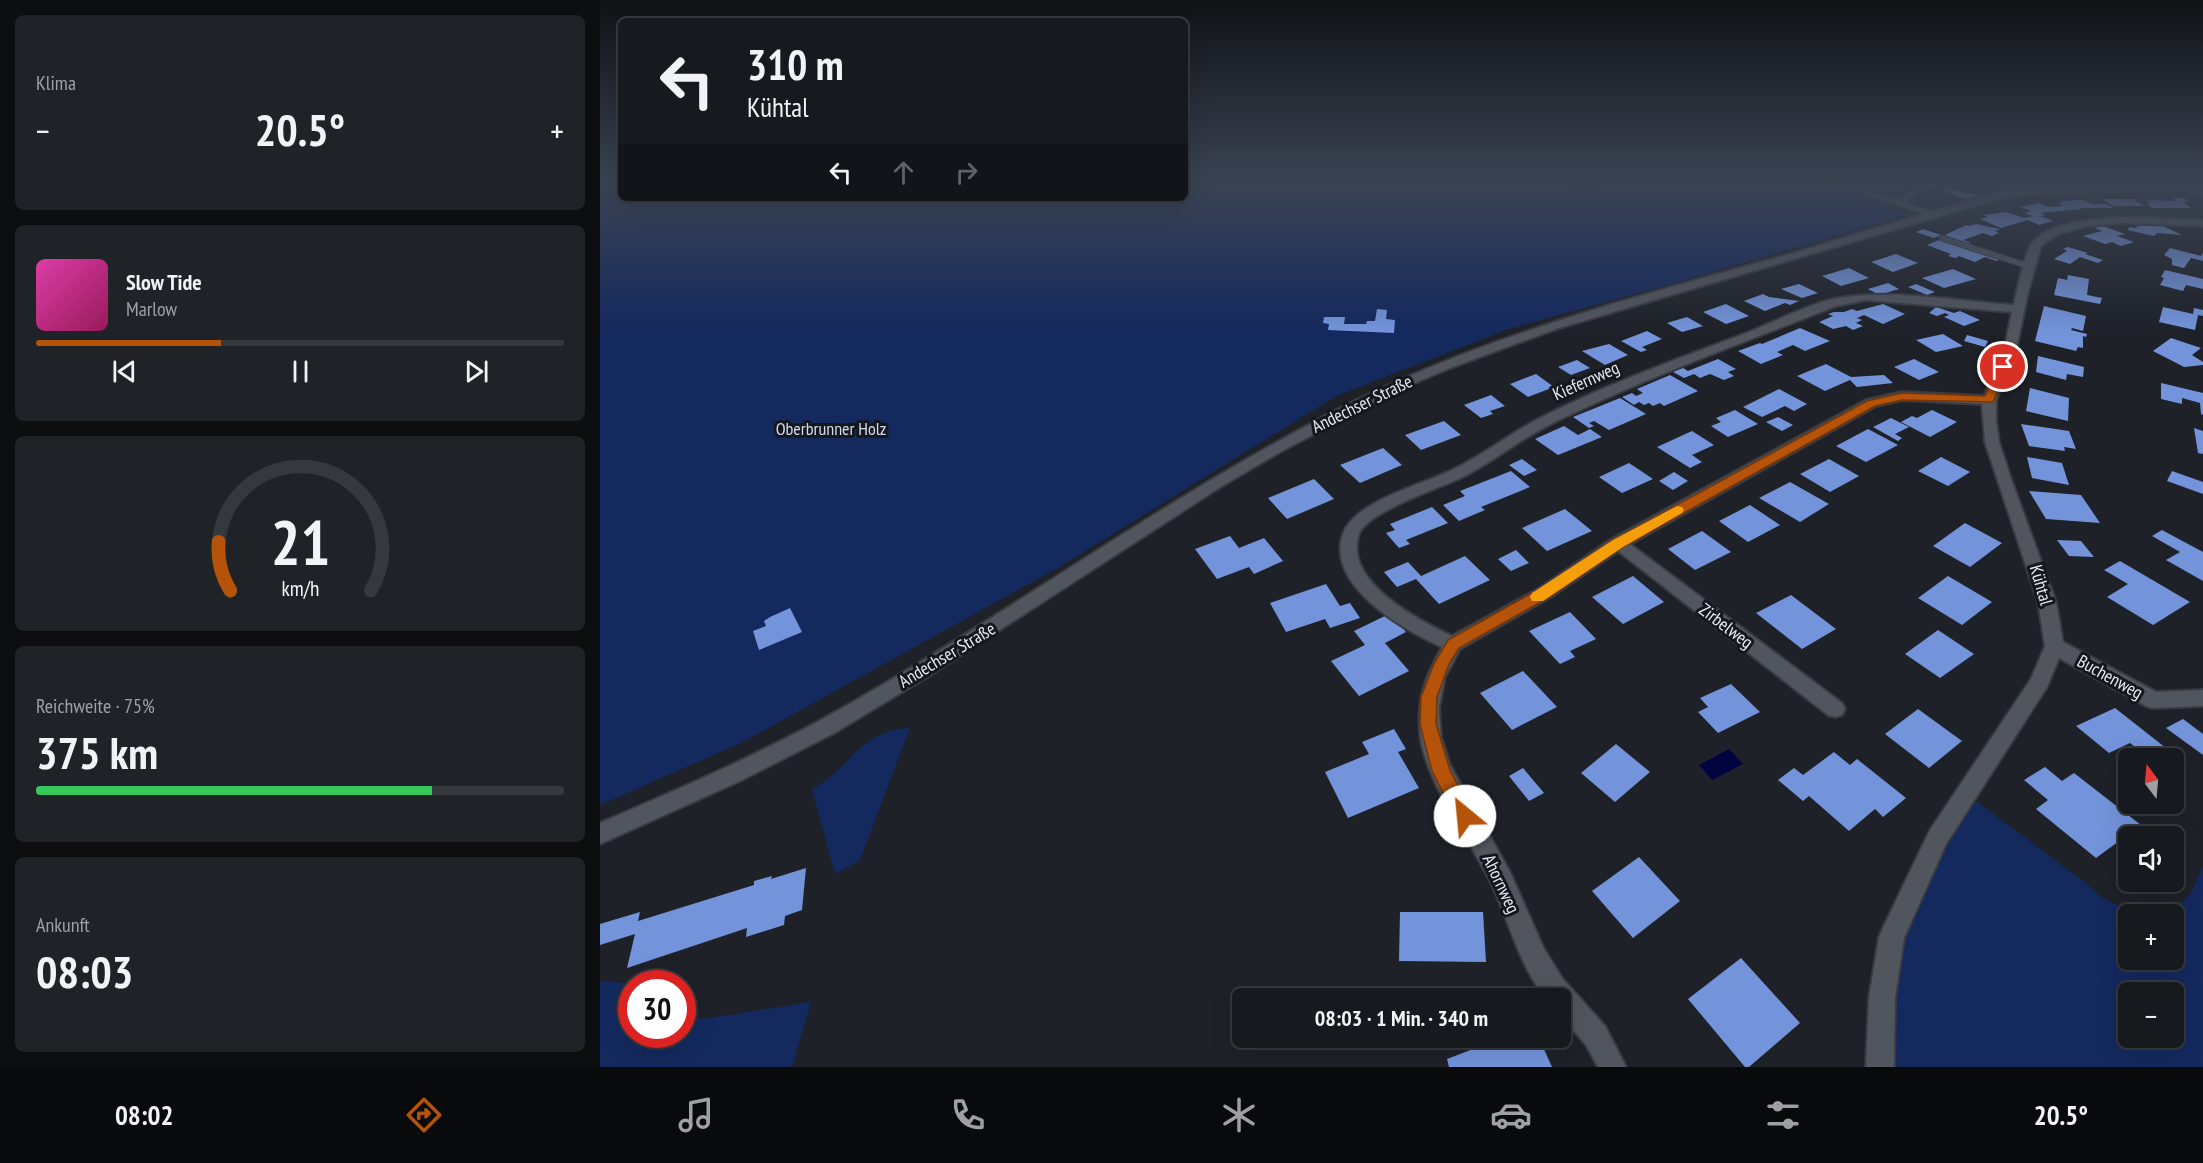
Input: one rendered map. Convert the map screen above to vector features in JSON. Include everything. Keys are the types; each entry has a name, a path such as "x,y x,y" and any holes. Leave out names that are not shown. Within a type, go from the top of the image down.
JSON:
{"street":[{"name":"Andechser Straße","path":"600,834 726,777 808,737 860,708 1011,616 1211,485 1339,413 1399,384 1523,334 1873,232"},
{"name":"Kühtal","path":"2054,646 2047,602 2002,479 1992,442 1989,400 2010,351 2036,245 2057,232"},
{"name":"Kiefernweg","path":"1453,644 1404,618 1360,582 1352,564 1350,534 1368,516 1394,501 1482,461 1528,430 1609,390 1833,303 1866,297 2019,309"},
{"path":"1453,644 1546,592 1618,543 1877,401 1902,396 1989,400"},
{"name":"Zirbelweg","path":"1618,543 1834,709"},
{"name":"Ahornweg","path":"1453,644 1439,670 1429,697 1427,711 1431,739 1441,771 1502,880 1524,935 1542,971 1592,1030 1612,1067"},
{"path":"1880,1067 1882,998 1892,937 1938,837 2040,682 2054,646"},
{"name":"Buchenweg","path":"2054,646 2153,700 2203,698"}],"lane":[{"path":"1942,238 2031,267"}],"green space":[{"name":"Oberbrunner Holz","path":"600,232 1849,232 1511,328 1336,396 1056,569 741,743 600,805"},
{"path":"910,728 860,860 835,874 812,789 826,781 867,743 878,736 892,730"},
{"path":"1972,798 2086,883 2100,896 2118,905 2118,970 2184,970 2184,904 2181,904 2191,893 2203,866 2203,1067 1890,1067 1890,1002 1901,938 1925,884"},
{"path":"600,981 618,982 618,1048 696,1048 696,1017 703,1019 811,1002 792,1067 600,1067"}],"shaded area":[{"path":"1729,749 1743,764 1712,780 1699,765"}],"building":[{"path":"1916,232 1931,232 1941,235 1934,238"},
{"path":"1952,232 1999,233 1992,236 1983,233 1963,240 1971,243 1968,244 1945,235"},
{"path":"2099,232 2119,232 2125,234 2117,236 2134,242 2121,246 2112,242 2105,244 2083,236"},
{"path":"2135,232 2175,232 2182,235 2157,233 2154,236"},
{"path":"1939,240 2001,259 1997,261 1985,257 1975,262 1959,256 1956,258 1948,256 1951,254 1927,245"},
{"path":"2068,247 2103,260 2098,263 2080,257 2070,264 2054,259 2067,251 2063,249"},
{"path":"2170,248 2201,256 2203,253 2203,261 2191,258 2184,268 2172,265 2172,259 2164,255"},
{"path":"1896,254 1918,263 1893,272 1871,262"},
{"path":"1849,268 1869,278 1841,286 1822,276"},
{"path":"1953,269 1976,279 1944,288 1922,278"},
{"path":"2165,270 2203,279 2203,289 2186,285 2183,291 2160,285"},
{"path":"2068,275 2089,279 2087,295 2102,298 2100,304 2054,295 2058,278 2067,280"},
{"path":"1888,283 1899,289 1879,295 1868,289"},
{"path":"1799,284 1818,293 1802,298 1781,289"},
{"path":"1916,284 1935,292 1927,295 1908,287"},
{"path":"1763,294 1799,301 1790,305 1785,303 1765,311 1744,301"},
{"path":"1726,304 1749,316 1726,324 1703,312"},
{"path":"1883,304 1905,314 1883,324 1864,315 1857,318 1862,320 1856,323 1863,326 1853,330 1846,326 1833,329 1819,322 1833,316 1828,314 1834,312 1852,309 1857,311"},
{"path":"2044,306 2086,316 2083,331 2072,328 2071,330 2087,334 2086,337 2083,336 2083,348 2078,347 2076,351 2035,341"},
{"path":"1936,307 1954,313 1960,311 1980,320 1964,326 1944,317 1949,315 1945,313 1937,316 1929,313"},
{"path":"2163,307 2193,314 2194,308 2203,310 2203,316 2198,315 2195,330 2159,322"},
{"path":"1377,309 1387,310 1386,319 1395,320 1394,333 1328,330 1329,324 1323,323 1324,317 1345,317 1344,324 1366,324 1367,321 1375,321"},
{"path":"1687,317 1703,326 1682,332 1667,323"},
{"path":"1800,328 1830,341 1805,351 1793,345 1777,352 1783,355 1761,364 1738,351 1762,344"},
{"path":"1647,331 1662,339 1642,347 1647,350 1641,352 1621,341"},
{"path":"1943,334 1963,346 1936,352 1916,340"},
{"path":"1967,335 1988,341 1985,347 1964,341"},
{"path":"2171,338 2201,348 2192,355 2203,362 2203,365 2184,367 2153,351"},
{"path":"1609,344 1628,355 1605,365 1582,351"},
{"path":"2038,356 2084,367 2083,377 2067,374 2066,380 2036,372"},
{"path":"1718,359 1736,369 1728,372 1734,376 1724,380 1710,374 1700,378 1694,374 1684,378 1673,372 1683,368 1688,371"},
{"path":"1914,359 1939,372 1919,380 1894,367"},
{"path":"1577,360 1590,368 1571,375 1558,367"},
{"path":"1826,364 1851,377 1884,375 1893,383 1857,387 1850,380 1825,391 1797,376"},
{"path":"1536,374 1554,387 1528,397 1510,384"},
{"path":"1670,375 1698,391 1664,406 1660,403 1653,406 1639,402 1634,405 1622,397 1632,393 1636,396 1643,393 1637,389"},
{"path":"2161,383 2203,393 2203,415 2200,403 2182,398 2182,404 2161,399"},
{"path":"1561,385 1574,393 1562,398 1549,390"},
{"path":"2030,388 2069,398 2068,421 2026,411"},
{"path":"1779,389 1807,404 1794,411 1785,406 1762,417 1743,407"},
{"path":"1491,395 1505,406 1490,411 1493,414 1481,418 1464,405"},
{"path":"1620,398 1646,414 1609,430 1594,421 1589,423 1594,426 1589,428 1573,417"},
{"path":"1735,410 1758,424 1728,437 1711,426 1721,422 1716,418"},
{"path":"1932,410 1957,422 1930,437 1901,422 1912,416 1917,418"},
{"path":"1778,417 1793,425 1782,431 1766,422"},
{"path":"1891,418 1909,427 1895,434 1902,438 1898,441 1873,427"},
{"path":"1444,421 1461,435 1421,450 1405,435"},
{"path":"2021,424 2069,431 2076,449 2064,447 2065,451 2029,446"},
{"path":"1564,426 1578,435 1590,429 1602,437 1558,455 1535,439"},
{"path":"2194,428 2203,431 2203,454 2198,453"},
{"path":"1868,429 1898,445 1866,462 1836,446"},
{"path":"1692,431 1714,445 1692,455 1702,462 1690,468 1657,447"},
{"path":"1383,448 1402,465 1360,483 1340,465"},
{"path":"1941,457 1970,472 1948,486 1918,471"},
{"path":"2027,457 2062,463 2069,485 2032,478"},
{"path":"1522,459 1537,470 1524,476 1509,465"},
{"path":"1829,459 1859,476 1830,492 1800,474"},
{"path":"1629,463 1653,479 1622,493 1599,477"},
{"path":"1511,471 1530,487 1481,507 1485,510 1459,521 1443,505 1465,496 1460,491"},
{"path":"2172,471 2203,482 2203,494 2167,481"},
{"path":"1674,472 1688,481 1673,490 1659,481"},
{"path":"1314,479 1334,499 1287,519 1268,498"},
{"path":"1790,482 1829,504 1800,522 1759,498"},
{"path":"2029,491 2081,495 2100,523 2046,519"},
{"path":"1750,505 1780,525 1748,542 1719,521"},
{"path":"1432,507 1448,523 1406,540 1410,544 1399,548 1386,533 1395,530 1390,524"},
{"path":"1565,509 1592,531 1547,551 1522,528"},
{"path":"1965,523 2002,543 1970,567 1933,546"},
{"path":"2162,530 2203,552 2203,581 2166,560 2180,552 2152,536"},
{"path":"1702,531 1731,552 1695,570 1668,549"},
{"path":"1230,536 1239,548 1264,538 1283,561 1254,574 1249,567 1217,579 1195,549"},
{"path":"2057,540 2081,541 2094,557 2069,556"},
{"path":"1516,550 1529,563 1511,571 1498,559"},
{"path":"1465,556 1490,580 1439,604 1416,579 1397,587 1384,572 1408,562 1421,576"},
{"path":"2120,561 2190,602 2153,625 2107,597 2128,584 2104,570"},
{"path":"1633,576 1664,602 1623,624 1592,597"},
{"path":"1948,576 1992,602 1962,625 1918,598"},
{"path":"1326,584 1340,606 1350,603 1360,618 1330,628 1325,619 1286,632 1270,603"},
{"path":"1791,595 1836,629 1802,649 1756,613"},
{"path":"790,608 802,632 759,650 753,631 766,626 764,621 770,617"},
{"path":"1570,612 1596,639 1570,651 1575,657 1560,664 1529,631"},
{"path":"1389,614 1406,632 1385,643 1409,671 1359,696 1331,661 1365,645 1354,631"},
{"path":"1938,630 1974,654 1940,678 1905,654"},
{"path":"1523,671 1557,707 1512,730 1480,693"},
{"path":"1731,684 1760,712 1718,733 1698,712 1708,707 1700,698"},
{"path":"2115,708 2166,748 2136,748 2130,743 2109,753 2076,726"},
{"path":"1918,709 1962,741 1929,768 1885,734"},
{"path":"2183,719 2203,734 2203,755 2166,728"},
{"path":"1394,729 1406,749 1398,752 1419,788 1348,818 1325,772 1369,754 1362,742"},
{"path":"1616,744 1650,772 1615,802 1581,773"},
{"path":"1834,752 1850,765 1857,759 1906,798 1883,817 1875,809 1849,831 1809,796 1803,801 1778,780 1794,768 1803,775"},
{"path":"2045,767 2062,781 2074,773 2118,807 2118,814 2127,814 2141,825 2118,826 2118,842 2096,858 2036,809 2048,800 2024,780"},
{"path":"1523,768 1544,793 1529,801 1509,776"},
{"path":"1639,857 1680,901 1633,938 1592,891"},
{"path":"806,868 802,910 785,916 784,925 746,937 747,928 627,968 635,934 600,945 600,924 640,912 638,921 754,885 754,881 772,876 771,879"},
{"path":"1400,912 1483,912 1486,962 1399,961"},
{"path":"1741,958 1800,1023 1749,1067 1745,1067 1688,999"},
{"path":"1476,1048 1543,1048 1552,1067 1449,1067 1447,1059"}],"slow traffic":[{"path":"1538,597 1618,543 1677,510"}],"route":[{"path":"1465,816 1441,771 1431,739 1427,711 1429,697 1446,653 1453,644 1546,592 1618,543 1871,403 1902,396 1989,400 2003,367"}]}
